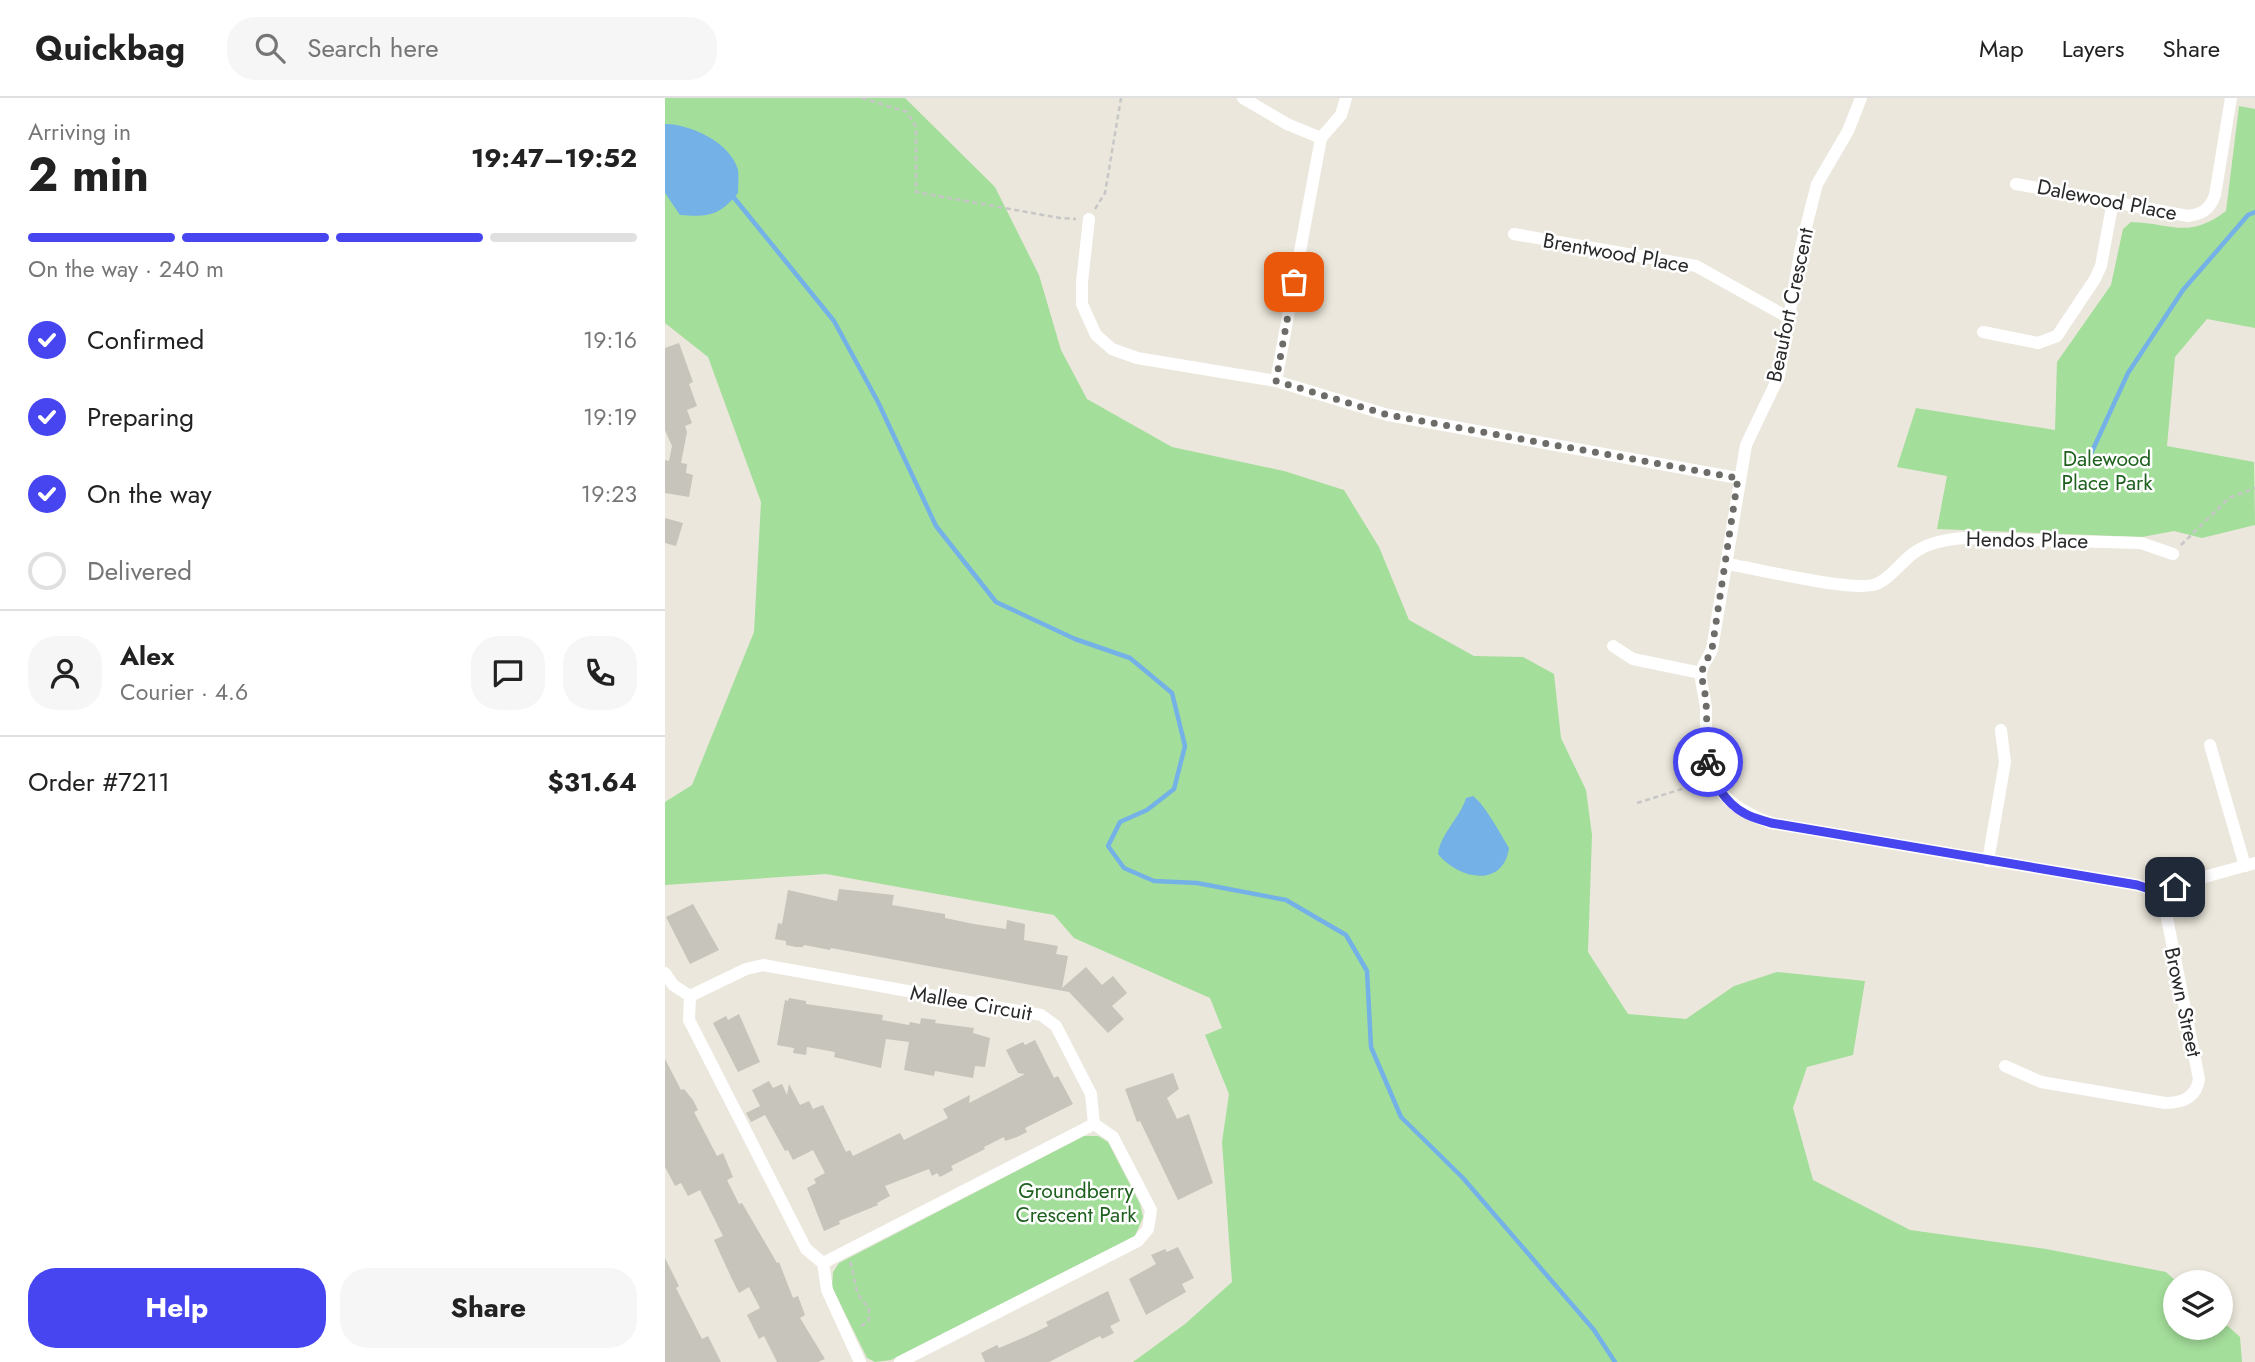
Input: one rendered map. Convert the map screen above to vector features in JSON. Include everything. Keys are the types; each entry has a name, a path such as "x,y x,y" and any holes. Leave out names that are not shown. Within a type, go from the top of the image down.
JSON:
{"street":[{"path":"1243,98 1287,124 1321,138"},
{"path":"1276,381 1321,138 1341,115 1346,98"},
{"name":"Dalewood Place","path":"2016,184 2188,216 2206,210 2215,195 2231,98"},
{"name":"Beaufort Crescent","path":"1858,99 1848,131 1817,184 1801,247 1779,376 1746,445 1738,478 1712,649 1701,673 1706,699 1709,770 1725,797 1743,813 1771,823 2137,885 2162,893"},
{"path":"1983,332 2038,343 2057,336 2095,279 2101,265 2113,201"},
{"path":"1089,219 1082,304 1096,335 1112,349 1137,358 1276,381 1388,415 1738,478"},
{"name":"Brentwood Place","path":"1514,234 1696,267 1789,318"},
{"name":"Hendos Place","path":"1727,564 1847,585 1873,585 1885,579 1914,553 1938,541 1962,538 2141,543 2173,554"},
{"path":"1613,646 1633,659 1701,673"},
{"path":"1988,861 2005,762 2001,730"},
{"path":"2162,893 2179,884 2250,864 2210,745"},
{"name":"Brown Street","path":"2004,1066 2041,1082 2165,1103 2181,1103 2193,1095 2199,1079 2162,893"},
{"name":"Mallee Circuit","path":"690,996 745,969 763,965 1041,1015 1056,1026 1091,1094 1094,1124"},
{"path":"665,973 673,985 690,996 689,1020 806,1249 823,1263 827,1290 860,1362"},
{"path":"823,1263 1094,1124 1113,1137 1151,1210 1148,1229 1138,1241 900,1362"}],"path":[{"path":"862,98 907,112 916,127 916,192 1060,218 1089,219 1105,193 1121,98"},
{"path":"2173,554 2229,498 2255,488"},
{"path":"1637,803 1701,783"},
{"path":"845,1252 852,1267 855,1288 862,1302 869,1307 866,1324 853,1331"}],"green space":[{"path":"665,98 905,98 995,187 1039,275 1061,350 1087,399 1172,447 1284,471 1344,490 1379,547 1409,620 1474,656 1523,657 1554,674 1561,738 1586,790 1592,835 1588,952 1628,1014 1686,1019 1734,986 1777,972 1865,981 1853,1055 1807,1067 1793,1108 1813,1180 1910,1230 2046,1249 2163,1271 2163,1340 2233,1340 2233,1331 2240,1337 2242,1362 1133,1362 1185,1324 1232,1282 1222,1142 1229,1094 1205,1035 1222,1028 1210,998 1074,938 1054,915 826,874 665,885 665,802 692,785 754,632 761,502 708,357 665,323"},
{"name":"Dalewood Place Park","path":"2239,106 2255,109 2255,328 2207,319 2175,357 2167,446 2254,462 2255,525 2202,538 2174,531 2142,537 1937,529 1947,476 1897,467 1916,408 2055,430 2057,362 2111,285 2123,229 2131,222 2190,227 2213,220 2226,211"},
{"name":"Groundberry Crescent Park","path":"1084,1136 1098,1136 1108,1142 1140,1204 1143,1217 1135,1236 891,1360 875,1362 867,1358 832,1287 833,1272 839,1263"}],"water":[{"path":"665,124 698,131 719,144 734,160 738,170 738,193 719,211 699,216 680,215 665,193"},
{"path":"1473,796 1487,812 1509,848 1505,861 1498,870 1489,875 1468,874 1447,863 1438,854 1442,840 1466,798"}],"building":[{"path":"679,343 693,382 689,384 697,406 687,410 692,423 685,426 687,432 681,463 687,464 686,473 693,475 689,497 665,493 665,460 669,461 672,446 665,430 665,348"},
{"path":"665,518 683,523 676,546 665,543"},
{"path":"839,889 894,895 892,905 945,914 945,918 974,924 1006,929 1007,920 1025,924 1024,940 1058,946 1056,954 1068,956 1062,988 1086,967 1102,985 1113,976 1127,993 1112,1006 1124,1019 1108,1033 1069,992 831,948 804,945 796,947 775,939 778,923 782,924 788,890 837,901"},
{"path":"693,904 719,950 690,964 666,917"},
{"path":"789,998 806,1001 806,1004 883,1015 882,1020 909,1025 910,1022 920,1024 921,1018 936,1020 935,1023 974,1028 973,1033 990,1038 985,1067 975,1066 973,1078 935,1071 934,1076 904,1070 909,1042 886,1039 881,1068 834,1057 835,1052 807,1047 806,1055 793,1053 794,1048 777,1045 785,1000 788,1001"},
{"path":"739,1014 760,1062 738,1072 713,1023 726,1016 728,1020"},
{"path":"1035,1040 1054,1078 1058,1076 1073,1104 1025,1128 1027,1132 1017,1137 1005,1141 1004,1137 984,1147 985,1149 951,1166 953,1170 940,1177 937,1173 932,1176 929,1169 885,1186 890,1196 877,1203 878,1205 839,1221 840,1224 824,1231 807,1188 816,1183 814,1179 825,1173 813,1150 793,1160 765,1115 751,1122 746,1113 760,1106 752,1090 769,1081 773,1088 782,1084 787,1095 789,1084 800,1105 809,1101 813,1109 823,1105 846,1152 850,1150 853,1156 900,1133 904,1140 948,1118 943,1109 970,1095 969,1103 1025,1074 1018,1073 1006,1050"},
{"path":"665,1059 681,1090 684,1089 693,1100 698,1110 694,1112 717,1156 723,1153 733,1177 727,1180 739,1204 742,1203 777,1263 779,1262 793,1298 798,1296 805,1315 800,1318 825,1359 818,1362 777,1362 764,1336 759,1339 747,1315 760,1308 749,1287 739,1293 714,1240 723,1236 700,1190 688,1196 681,1183 675,1186 665,1167"},
{"path":"1173,1073 1179,1089 1167,1098 1177,1119 1189,1114 1213,1183 1178,1200 1140,1121 1137,1122 1125,1089"},
{"path":"1178,1247 1194,1278 1182,1284 1186,1292 1146,1315 1129,1279 1156,1264 1151,1255"},
{"path":"665,1258 679,1286 676,1288 702,1339 708,1336 721,1362 665,1362"},
{"path":"1108,1291 1120,1321 1110,1326 1114,1333 1102,1339 1100,1336 1049,1362 985,1362 981,1353 1048,1326 1046,1322"}],"waterway":[{"path":"731,194 834,321 878,402 936,526 996,602 1075,639 1130,658 1172,693 1185,746 1174,789 1147,810 1120,822 1108,846 1124,868 1154,881 1197,883 1286,900 1346,935 1367,971 1371,1047 1401,1117 1463,1178 1594,1330 1615,1362"},
{"path":"2089,458 2128,373 2183,290 2248,215 2255,212"}],"way so far":[{"path":"1294,282 1276,381 1388,415 1738,478 1712,649 1701,673 1706,699 1708,762"}],"route":[{"path":"1708,762 1709,770 1725,797 1743,813 1771,823 2137,885 2162,893 2175,887"}]}
